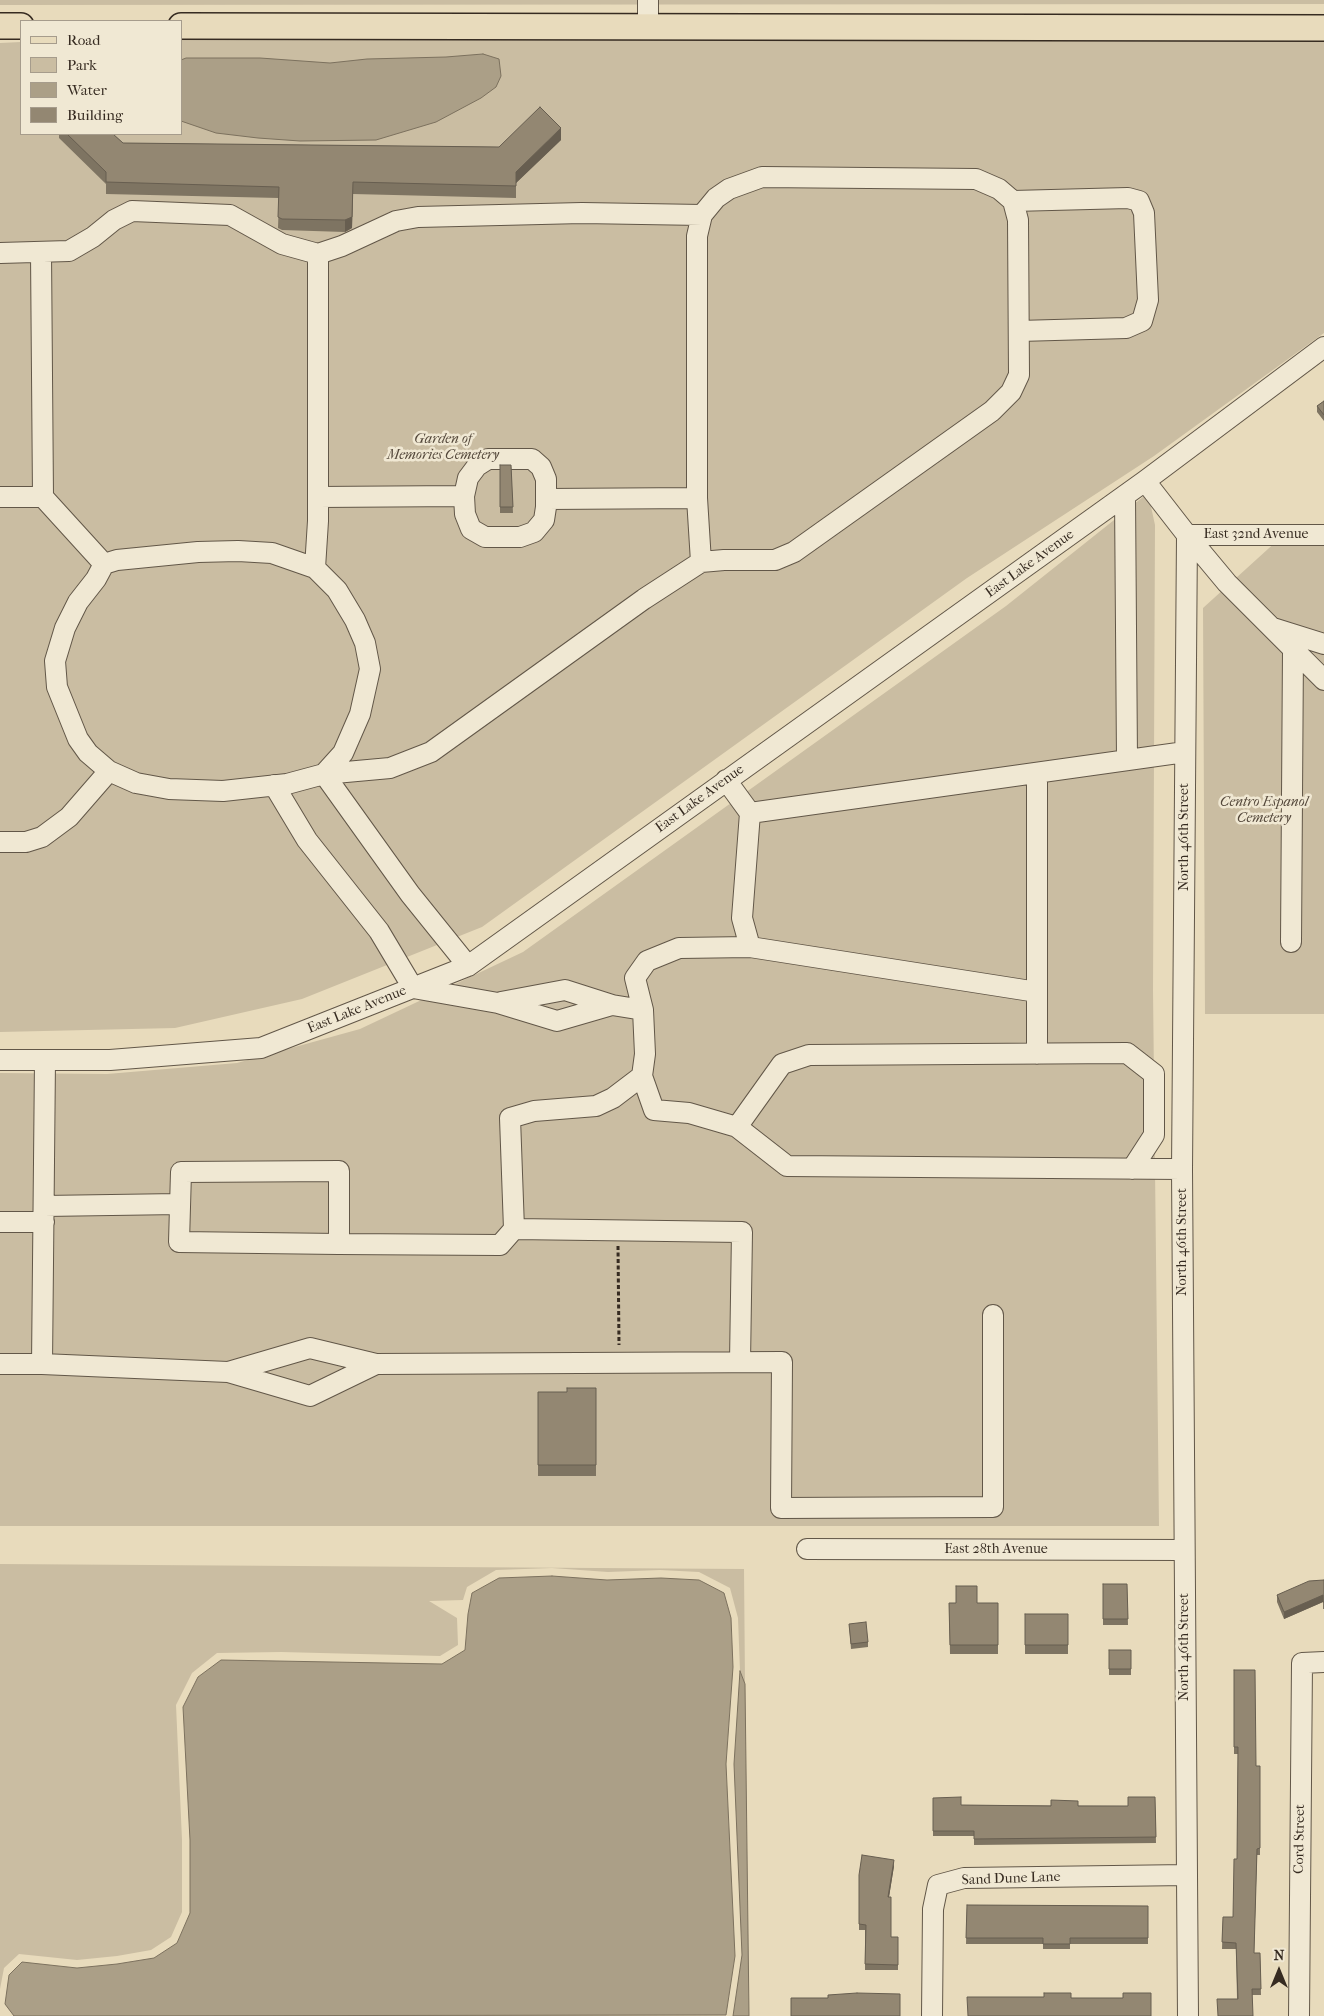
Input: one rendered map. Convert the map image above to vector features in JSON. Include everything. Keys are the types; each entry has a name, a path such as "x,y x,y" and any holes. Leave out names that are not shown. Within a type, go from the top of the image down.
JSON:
{"main road":[{"path":"0,26 20,26"},
{"path":"182,26 1324,28"}],"street":[{"path":"648,0 648,27"},
{"path":"324,774 342,753 360,714 370,669 365,643 355,620 337,590 315,568 272,553 238,550 150,556 117,560 104,564 96,579 78,602 64,628 55,661 57,687 78,739 88,753 109,771 136,783 169,788 223,791 274,786 324,774 390,768 431,752 644,599 701,562 776,560 794,552 992,411 1011,392 1019,375 1018,220 1014,202 999,189 976,179 762,177 728,189 716,198 702,215 697,236 697,498 701,562"},
{"path":"1014,202 1128,198 1139,202 1144,214 1148,300 1142,321 1126,328 1019,331"},
{"path":"0,253 69,251 114,220 132,211 230,214 282,244 318,254 342,246 396,221 418,216 702,215"},
{"path":"41,253 43,497 104,564"},
{"path":"315,568 318,497 318,254"},
{"name":"East Lake Avenue","path":"0,1060 110,1060 261,1048 468,966 1145,482 1324,348"},
{"path":"488,459 532,459 542,467 546,479 547,499 544,520 534,532 520,537 485,537 470,528 465,514 464,496 468,478 477,466 488,459"},
{"path":"1145,482 1187,536 1228,583 1324,680"},
{"path":"318,497 464,496"},
{"path":"1125,496 1127,760"},
{"path":"0,497 43,497"},
{"path":"547,499 697,498"},
{"name":"East 32nd Avenue","path":"1187,536 1324,536"},
{"name":"North 46th Street","path":"1187,536 1182,1169 1188,2016"},
{"path":"1271,627 1324,644"},
{"path":"1291,942 1293,650"},
{"path":"750,813 1185,752"},
{"path":"0,842 26,842 42,837 68,817 109,771"},
{"path":"1037,773 1037,1054"},
{"path":"324,774 410,894 468,966"},
{"path":"726,780 750,813 742,918 750,948"},
{"path":"274,786 307,840 379,931 413,988 498,1003 557,1021 612,1005"},
{"path":"1037,992 750,948 679,948 647,961 635,978 643,1010 645,1054 642,1076 654,1110 690,1113 737,1127 787,1166 1182,1169"},
{"path":"498,1003 565,990 612,1005 643,1010"},
{"path":"737,1127 782,1064 809,1056 1127,1053 1154,1074 1154,1135 1132,1169"},
{"path":"42,1364 45,1060"},
{"path":"339,1244 339,1171 181,1172 179,1242 339,1244 500,1245 514,1229 510,1118 534,1111 596,1106 613,1098 642,1076"},
{"path":"0,1222 44,1214 179,1204"},
{"path":"514,1229 742,1232 740,1362"},
{"path":"228,1372 310,1348 376,1364 782,1362 781,1508 993,1507 993,1315"},
{"path":"0,1364 228,1372 310,1396 376,1364"},
{"name":"East 28th Avenue","path":"807,1549 1184,1550"},
{"name":"Cord Street","path":"1299,2016 1302,1662 1324,1662"},
{"name":"Sand Dune Lane","path":"932,2016 933,1909 938,1885 964,1878 1187,1876"}],"path":[{"path":"618,1231 620,1362"}],"green space":[{"path":"0,0 1324,0 1324,4 0,5"},
{"name":"Garden of Memories Cemetery","path":"1324,39 1324,333 1154,456 967,578 482,927 302,999 175,1028 0,1032 0,43 20,42 20,135 182,135 182,40"},
{"path":"1148,493 1155,525 1153,990 1159,1526 0,1526 0,1073 107,1074 237,1063 360,1029 523,952 1006,606"},
{"name":"Centro Espanol Cemetery","path":"1279,539 1324,541 1324,1014 1205,1014 1203,608"},
{"path":"0,1564 744,1569 745,1684 740,1671 738,1618 730,1588 699,1572 660,1570 608,1572 552,1568 496,1570 467,1587 463,1600 429,1601 457,1618 458,1645 440,1656 281,1652 217,1653 192,1673 176,1705 182,1840 182,1912 171,1937 151,1950 117,1956 77,1960 19,1954 4,1968 0,1989"}],"water":[{"path":"483,54 499,59 501,76 496,87 481,98 436,122 376,140 300,141 258,138 216,133 182,121 182,60 186,58 260,58 330,63 367,59"},
{"path":"552,1576 607,1580 661,1578 699,1580 724,1593 731,1618 733,1667 726,1764 735,1956 726,2015 14,2016 5,2004 9,1975 22,1962 77,1968 117,1964 154,1958 177,1943 190,1913 190,1840 183,1707 198,1677 221,1660 442,1664 465,1650 472,1593 499,1578"},
{"path":"740,1671 745,1684 749,2016 733,2016 742,1955 734,1764"}],"building":[{"path":"540,107 561,128 516,172 516,186 353,182 352,217 345,220 282,219 278,217 279,187 106,182 106,172 68,135 114,135 123,143 499,147"},
{"path":"1324,401 1324,415 1317,406"},
{"path":"500,465 511,465 513,507 500,507"},
{"path":"567,1388 596,1388 596,1465 538,1465 538,1392 567,1392"},
{"path":"1324,1580 1324,1602 1323,1595 1284,1612 1277,1595 1309,1581"},
{"path":"1103,1584 1127,1584 1128,1619 1103,1619"},
{"path":"956,1586 977,1586 977,1603 998,1603 998,1645 950,1645 949,1603 956,1603"},
{"path":"1025,1614 1068,1614 1068,1645 1025,1645"},
{"path":"866,1622 868,1642 851,1644 849,1624"},
{"path":"1109,1650 1131,1650 1131,1669 1109,1669"},
{"path":"1234,1670 1255,1670 1256,1766 1260,1766 1260,1848 1257,1849 1254,1953 1260,1953 1261,1989 1252,1989 1253,2016 1218,2016 1217,1999 1238,1999 1236,1943 1222,1942 1223,1917 1233,1917 1234,1859 1237,1859 1238,1747 1234,1747"},
{"path":"961,1797 961,1805 1051,1806 1051,1800 1078,1801 1078,1806 1128,1806 1128,1797 1155,1797 1156,1837 974,1839 974,1831 933,1831 933,1798"},
{"path":"862,1855 894,1860 888,1897 891,1897 891,1937 898,1937 898,1965 865,1964 866,1925 859,1924 859,1875"},
{"path":"967,1905 1148,1906 1148,1938 1070,1938 1070,1944 1043,1944 1043,1938 966,1938"},
{"path":"857,1993 900,1994 900,2016 791,2016 791,1998 828,1998 828,1995"},
{"path":"1044,1993 1071,1993 1071,1998 1123,1998 1123,1993 1151,1993 1151,2016 968,2016 967,1997 1044,1997"}]}
